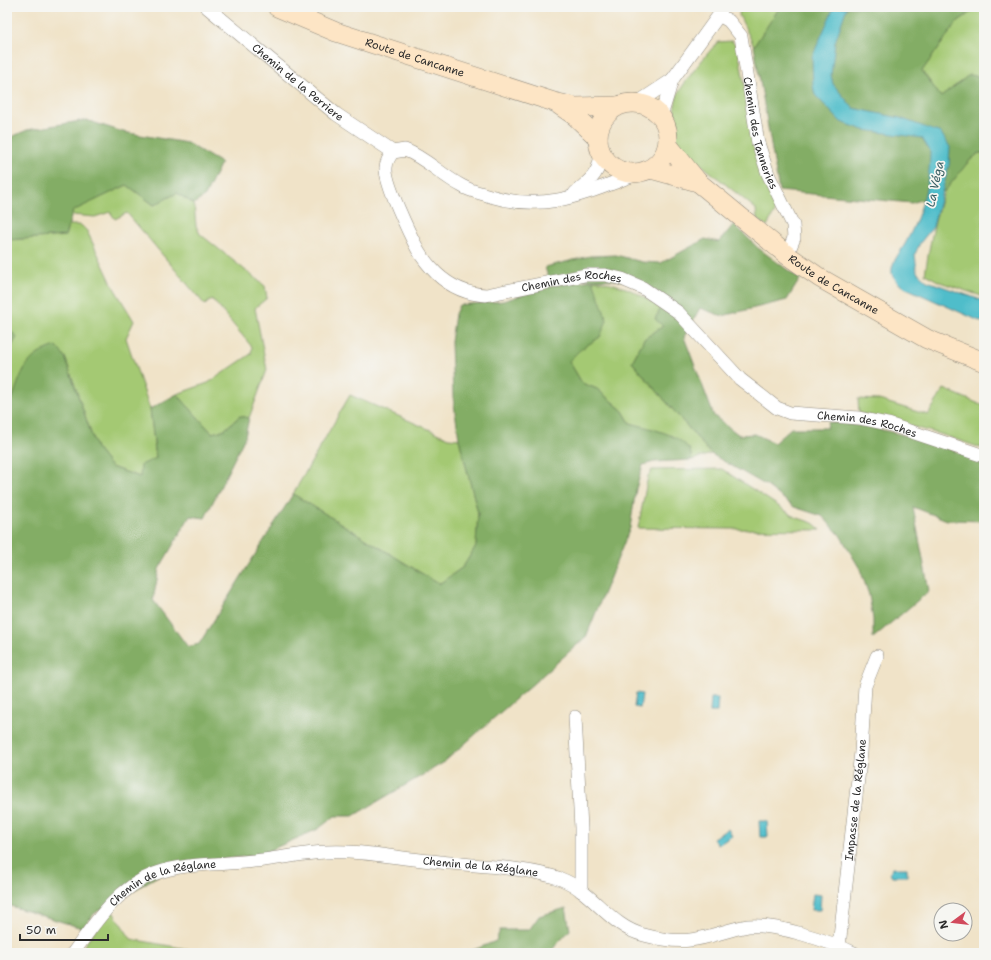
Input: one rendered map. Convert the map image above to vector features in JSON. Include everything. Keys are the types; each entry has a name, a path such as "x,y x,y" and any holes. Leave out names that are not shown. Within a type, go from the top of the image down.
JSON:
{"main road":[{"name":"Route de Cancanne","path":"277,7 336,32 554,102 575,107 617,106"},
{"name":"Route de Cancanne","path":"554,102 575,116 599,146"},
{"path":"627,103 637,103 651,107 662,116 666,125 668,145 662,159 644,171 622,172 610,165 599,146 600,126 607,114 617,106 627,103"},
{"name":"Route de Cancanne","path":"668,145 698,182 787,255 820,278 927,339 984,362"},
{"name":"Route de Cancanne","path":"644,171 698,182"}],"street":[{"name":"Chemin de la Perriere","path":"207,7 336,114 393,152"},
{"path":"662,116 672,80 721,11"},
{"name":"Chemin des Tanneries","path":"721,11 741,36 758,143 768,174 793,225 794,238 787,255"},
{"path":"637,103 672,80"},
{"path":"570,198 594,176 600,166 599,146"},
{"path":"393,152 401,149 409,151 462,187 496,198 530,203 552,202 570,198 644,171"},
{"name":"Chemin des Roches","path":"393,152 386,163 387,176 418,250 428,265 455,288 476,294 486,295 585,275 605,275 622,279 643,288 678,312 740,379 777,408 790,413 859,418 888,424 984,456"},
{"name":"Impasse de la Réglane","path":"839,946 861,752 864,686 877,656"},
{"path":"575,717 581,828 581,890"},
{"name":"Chemin de la Réglane","path":"73,953 99,917 128,889 154,874 188,866 255,861 326,852 344,852 535,872 560,879 581,890 622,926 642,935 678,941 690,940 742,928 762,926 777,928 839,946 854,953"}],"green space":[{"path":"740,7 780,7 754,46 739,15"},
{"path":"780,7 978,7 957,22 922,71 941,97 969,75 984,77 984,153 979,153 969,161 945,191 912,203 779,191 754,46"},
{"path":"978,7 984,7 984,77 969,75 941,97 922,71 957,22"},
{"path":"732,41 738,48 755,146 776,210 767,226 757,219 756,209 677,145 675,107 677,96 696,68 718,42"},
{"path":"86,120 123,132 187,143 221,163 205,196 194,204 177,193 154,205 127,185 73,211 65,236 7,240 7,139 27,130"},
{"path":"979,153 984,153 984,297 940,282 925,274 935,221 946,187 959,171"},
{"path":"127,185 154,205 177,193 194,204 196,226 200,234 265,286 267,298 255,308 267,370 249,418 240,416 224,430 212,433 177,394 208,383 251,354 252,347 212,299 205,305 127,213 115,219 110,212 95,217 71,215 72,211"},
{"path":"734,224 758,248 800,279 787,300 722,316 700,308 684,337 714,416 739,435 755,434 774,443 791,428 827,428 828,422 868,427 908,436 946,448 984,463 984,521 947,520 913,507 929,591 873,638 873,619 869,595 860,569 840,535 822,516 794,507 767,486 711,454 632,362 644,339 663,326 655,319 666,298 640,281 548,277 545,267 590,256 616,255 642,262 661,263 705,239 719,242"},
{"path":"68,225 81,225 87,231 114,288 134,321 126,338 150,409 156,459 140,477 111,467 96,448 65,357 24,369 13,398 7,397 7,354 17,337 7,327 7,240 65,236"},
{"path":"593,280 612,283 628,289 661,308 655,319 664,326 644,339 632,362 711,454 692,460 689,448 663,433 630,423 623,411 597,389 582,383 569,361 579,350 600,337"},
{"path":"593,280 607,320 600,337 580,350 569,361 582,383 597,389 623,411 630,423 670,435 684,443 689,449 692,460 654,462 643,465 636,489 630,528 586,637 443,763 353,816 335,816 318,829 259,855 178,864 95,913 82,928 7,905 7,397 13,397 23,371 32,359 38,354 56,346 65,357 96,448 111,467 140,477 141,465 156,458 150,409 177,394 212,433 224,430 240,416 249,418 245,437 205,518 190,516 159,569 153,600 188,647 199,644 293,494 439,584 463,567 476,546 478,513 459,439 453,397 451,342 455,314 459,305 503,301 554,285"},
{"path":"7,327 17,337 7,354"},
{"path":"944,389 984,406 984,449 940,434 859,413 858,399 879,400 928,415"},
{"path":"350,395 449,438 459,439 478,513 476,546 463,567 439,584 293,494"},
{"path":"722,469 795,517 813,523 821,530 638,528 648,476 652,470"},
{"path":"566,908 570,930 549,953 466,953 496,941 500,930 529,930 539,916"},
{"path":"113,912 131,939 209,953 79,953 97,927"}],"water":[{"name":"La Véga","path":"834,7 847,7 835,42 831,75 833,84 853,108 900,118 941,133 950,147 949,165 933,227 920,243 915,254 917,272 927,281 984,301 984,323 906,288 897,282 892,274 892,266 911,233 924,199 930,163 930,151 922,138 864,130 841,122 815,95 813,86 812,57"},
{"path":"636,693 642,694 640,708 634,707"},
{"path":"711,698 718,698 717,712 710,712"},
{"path":"759,821 767,821 768,837 760,837"},
{"path":"728,829 732,836 718,845 713,838"},
{"path":"892,868 907,868 907,876 892,876 890,873"},
{"path":"813,894 821,895 820,910 811,910"}]}
